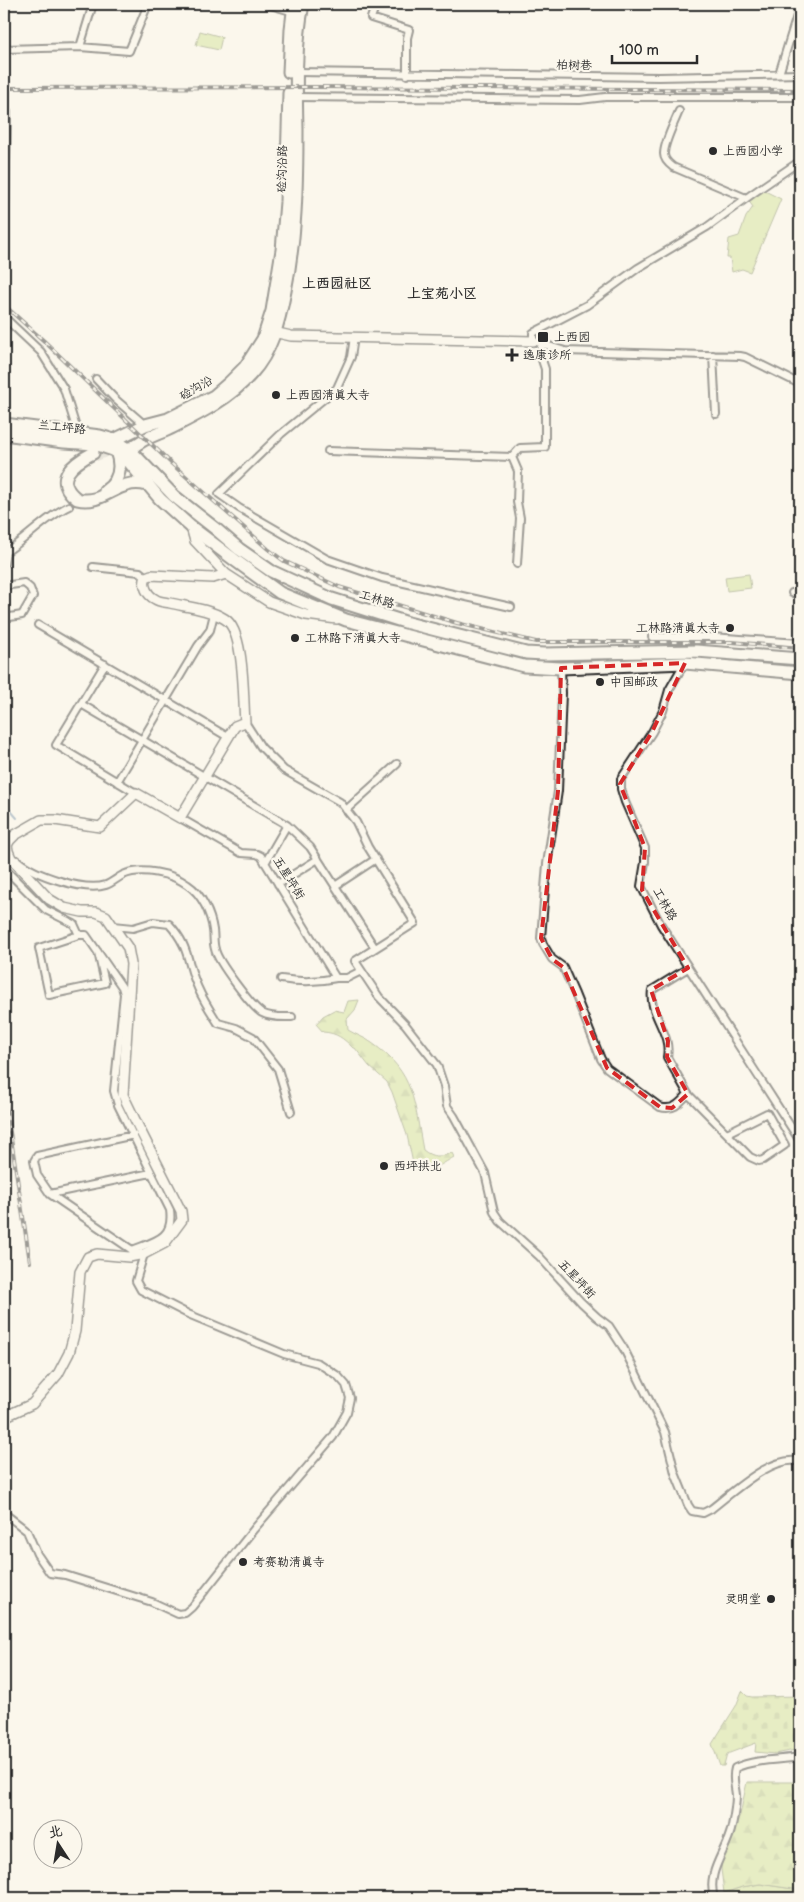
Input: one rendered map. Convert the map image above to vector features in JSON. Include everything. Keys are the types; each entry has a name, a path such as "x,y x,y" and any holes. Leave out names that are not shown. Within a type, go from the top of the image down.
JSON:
{"highway":[{"name":"硷沟沿路","path":"271,331 287,282 292,251 297,168 296,97 299,7"},
{"name":"硷沟沿路","path":"271,331 286,202 290,44 299,7"},
{"name":"硷沟沿","path":"141,432 202,411 236,390 252,373 262,358 271,331"},
{"name":"硷沟沿","path":"141,432 214,396 229,383 271,331"},
{"name":"兰工坪路","path":"4,424 78,434 115,445"},
{"path":"115,445 141,432"},
{"path":"130,450 141,432"},
{"name":"兰工坪路","path":"4,434 64,442 115,445"},
{"path":"115,445 120,469 112,486 102,493 84,496 74,490 70,477 72,471 94,454 78,461 69,469 66,483 72,495 77,499 86,500 104,496 128,483 137,482 147,485"},
{"path":"115,445 147,485 191,527 280,593 346,620 524,666 561,668 685,663 800,673"},
{"name":"工林路","path":"115,445 130,450 174,496 239,549 271,571 332,599 408,622 526,653 682,650 800,659"}],"street":[{"path":"80,48 93,4"},
{"path":"4,49 80,48 129,51 148,4"},
{"path":"266,4 299,7"},
{"path":"376,4 371,18 409,30 407,38 407,75"},
{"path":"779,74 800,6"},
{"name":"柏树巷","path":"297,72 659,77 800,74"},
{"path":"296,97 580,100 605,98 800,97"},
{"path":"679,111 664,154 669,164 746,198"},
{"path":"4,262 7,112"},
{"path":"512,457 520,448 546,447 545,369 533,333 587,305 638,268 707,227 800,161"},
{"path":"4,317 41,352 64,389 78,434"},
{"path":"271,331 291,336 537,342 559,350 575,352 745,357 800,384"},
{"path":"354,337 351,357 337,388 281,434 249,467 218,494 238,508 327,559 382,578 511,607"},
{"path":"713,355 716,414"},
{"path":"96,379 115,399 141,432"},
{"path":"328,451 512,457"},
{"path":"512,457 518,471 520,518 517,564"},
{"path":"69,506 74,499 72,495"},
{"path":"4,564 5,552 18,544 54,513 86,500"},
{"path":"191,527 194,541 226,574 269,602 306,615 346,620"},
{"path":"93,568 140,572 146,576 213,578 226,574"},
{"path":"146,576 144,580 146,591 156,600 214,614 228,620 237,638 242,659 245,722 261,747 284,770 321,793 340,802 356,822 376,859 415,922 355,961 361,971 347,978 295,982 281,979"},
{"path":"4,586 24,583 30,588 33,596 22,615 4,618"},
{"path":"792,593 800,592"},
{"path":"117,782 198,646 210,630 214,614"},
{"path":"38,625 228,737"},
{"path":"652,637 711,637 800,643"},
{"path":"682,650 685,663"},
{"name":"工林路","path":"685,663 669,690 663,711 652,732 621,779 620,784 624,802 645,848 646,862 641,882 642,890 655,915 688,968 800,1141"},
{"name":"五星坪街","path":"105,664 56,745 241,853 257,854 265,863 336,978"},
{"path":"561,668 562,693 558,791 547,864 541,938 552,959 563,967 601,1059 607,1068 660,1107 672,1108 688,1094"},
{"path":"81,704 287,826 310,846 375,948"},
{"path":"180,818 235,726 245,722"},
{"path":"346,810 396,764"},
{"path":"4,1417 32,1404 58,1374 70,1352 75,1331 80,1272 88,1257 97,1254 128,1257 144,1254 165,1243 182,1220 181,1211 123,1094 131,964 128,948 106,916 96,912 82,912 64,908 49,899 11,858 8,851 8,846 15,835 41,820 55,820 100,827 136,793"},
{"path":"265,863 287,826"},
{"path":"8,851 20,863 37,874 59,881 95,887 107,885 124,875 139,872 165,874 189,885 208,910 213,928 215,951 221,963 251,1003 262,1013 273,1016 292,1017"},
{"path":"278,884 318,859"},
{"path":"335,886 376,859"},
{"path":"4,868 46,910 74,924 78,935"},
{"path":"114,926 133,928 153,922 169,924 180,936 187,951 197,988 218,1023 236,1028 253,1037 278,1069 290,1112"},
{"path":"98,952 105,983 49,995 39,948 78,935 86,935 98,952 122,988 124,994 114,1091 118,1105 134,1135 170,1210 171,1220 169,1229 162,1238 132,1250 50,1194 37,1174 34,1160 38,1156 134,1135"},
{"path":"688,968 652,990 654,1008 668,1041 667,1057 688,1094 726,1133 750,1157 759,1161 786,1145 767,1113 726,1133"},
{"name":"五星坪街","path":"361,971 379,997 405,1024 437,1065 444,1086 446,1106 454,1116 484,1173 494,1212 500,1221 539,1256 586,1308 609,1326 624,1350 666,1432 675,1473 692,1511 703,1513 711,1510 770,1465 790,1459 800,1462"},
{"path":"50,1194 151,1173"},
{"path":"4,1514 27,1531 37,1554 50,1573 58,1576 65,1575 152,1602 178,1614 185,1613 333,1437 347,1412 350,1398 346,1385 338,1376 318,1363 284,1354 234,1334 188,1314 141,1290 136,1281 144,1254"},
{"path":"714,1898 711,1880 714,1867 728,1841 734,1817 736,1796 733,1774 735,1768 749,1762 800,1757"}],"highlighted area":[{"path":"685,663 652,732 620,784 645,848 642,890 688,968 651,990 668,1041 667,1057 688,1094 672,1108 660,1107 607,1068 563,967 552,959 541,938 558,791 561,668"}],"green space":[{"path":"200,31 222,37 219,50 196,45"},
{"path":"763,190 781,199 750,272 742,269 732,272 730,258 727,258 729,239 739,236 746,217 753,207 748,200"},
{"path":"749,574 751,588 727,591 725,577"},
{"path":"359,1000 355,1010 347,1019 348,1030 366,1039 386,1054 405,1077 414,1103 423,1150 437,1156 452,1153 454,1157 439,1166 425,1170 414,1168 407,1135 387,1082 369,1066 355,1048 336,1035 323,1032 316,1024 323,1016 334,1010 344,1012 348,1001"},
{"path":"742,1691 747,1696 752,1697 800,1696 800,1749 775,1754 755,1752 756,1743 727,1754 724,1766 720,1766 712,1744 736,1706"},
{"path":"747,1782 800,1782 800,1890 760,1884 724,1893 721,1869 723,1851 740,1815"},
{"path":"760,1884 800,1890 800,1898 725,1898 724,1893"}],"waterway":[{"path":"4,803 17,818"}],"tunnel":[{"path":"95,456 146,434"}],"railway":[{"path":"4,88 314,87 800,90"},
{"path":"4,305 172,464 268,549 284,561 339,587 457,623 536,642 732,642 800,648"},
{"path":"4,1093 30,1262"}],"place":[{"name":"上西园小学","path":"713,151"},
{"name":"上西园","path":"543,337"},
{"name":"逸康诊所","path":"512,355"},
{"name":"上西园清真大寺","path":"276,395"},
{"name":"工林路清真大寺","path":"730,628"},
{"name":"工林路下清真大寺","path":"295,638"},
{"name":"中国邮政","path":"600,682"},
{"name":"西坪拱北","path":"384,1166"},
{"name":"考赛勒清真寺","path":"243,1562"},
{"name":"灵明堂","path":"771,1599"}],"district":[{"name":"上西园社区","path":"337,283"},
{"name":"上宝苑小区","path":"442,293"}]}
